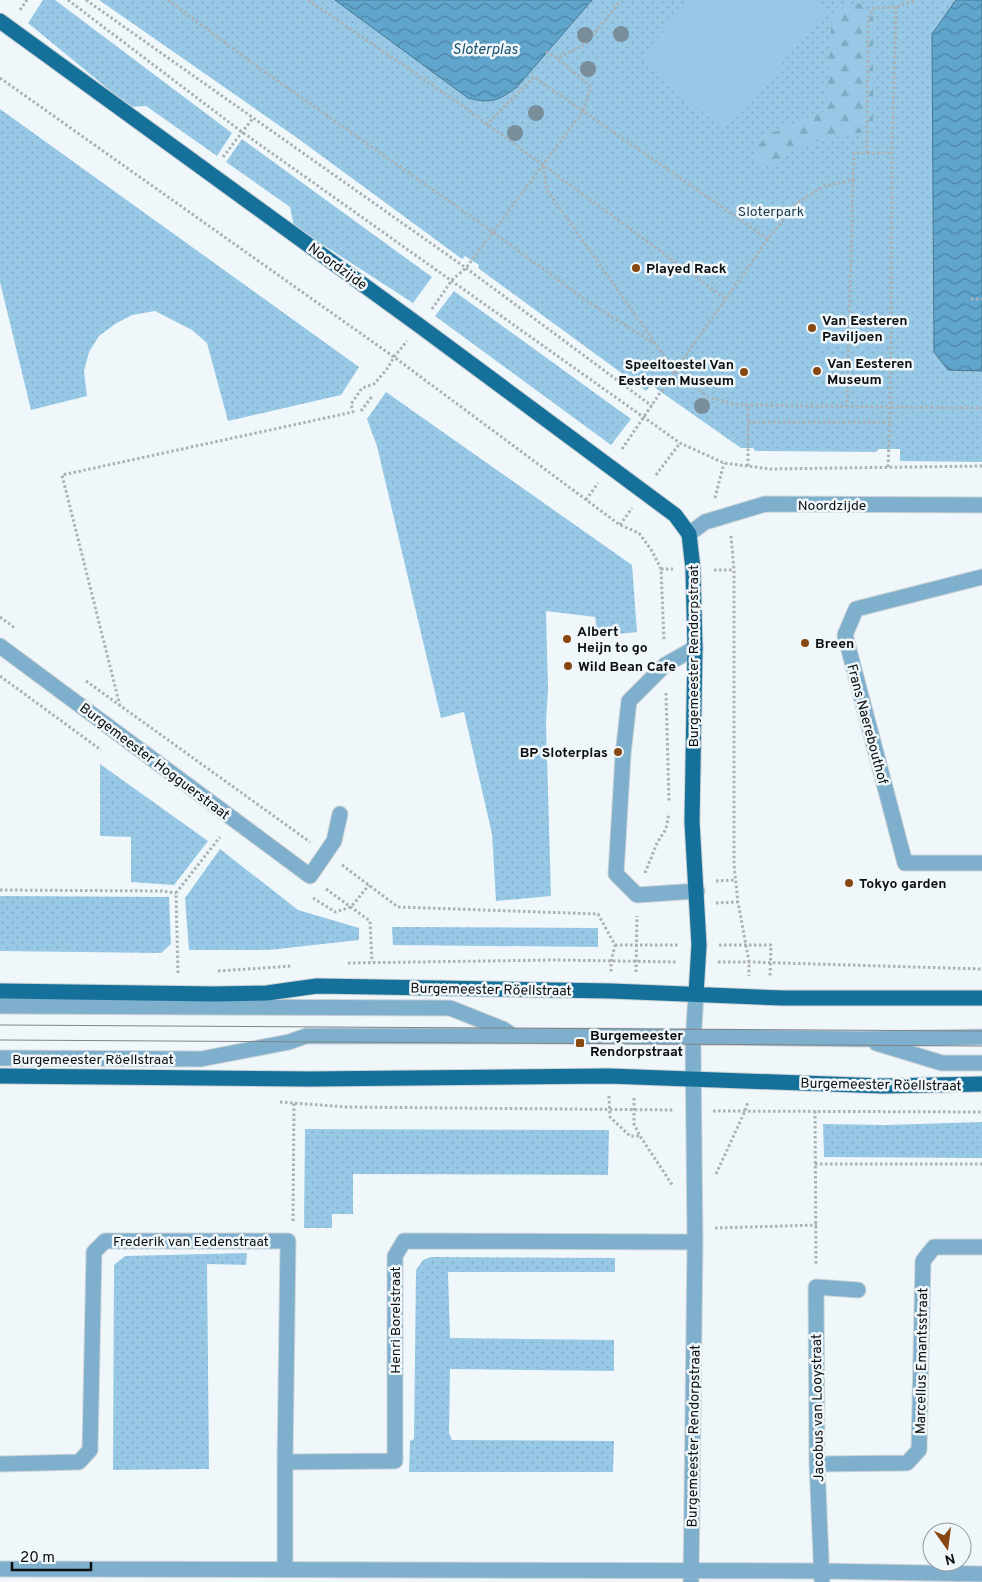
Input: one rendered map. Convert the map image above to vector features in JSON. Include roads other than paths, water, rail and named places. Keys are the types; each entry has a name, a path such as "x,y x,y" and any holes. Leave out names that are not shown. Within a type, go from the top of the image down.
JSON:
{"main road":[{"name":"Noordzijde","path":"0,21 420,326 675,515"},
{"name":"Burgemeester Rendorpstraat","path":"675,515 688,534 693,570 695,648 692,822 699,954 696,994"},
{"name":"Burgemeester Röellstraat","path":"0,991 214,994 267,993 318,986 696,994 783,998 982,998"},
{"name":"Burgemeester Röellstraat","path":"0,1076 310,1079 609,1076 883,1086 982,1084"}],"street":[{"name":"Noordzijde","path":"688,534 705,522 765,504 982,505"},
{"name":"Frans Naerebouthof","path":"982,577 856,609 845,635 905,863 982,863"},
{"name":"Burgemeester Hogguerstraat","path":"0,646 310,876 334,841 340,814"},
{"path":"695,648 665,664 629,701 623,755 616,874 637,895 697,891"},
{"name":"Burgemeester Rendorpstraat","path":"691,1577 695,1235 694,1037 696,994"},
{"name":"Burgemeester Röellstraat","path":"0,1006 450,1008 503,1029 514,1036"},
{"name":"Burgemeester Röellstraat","path":"0,1058 201,1059 289,1042 306,1036 863,1039 982,1037"},
{"name":"Burgemeester Röellstraat","path":"863,1039 942,1063 982,1063"},
{"name":"Henri Borelstraat","path":"285,1462 395,1461 395,1256 404,1241 695,1235"},
{"name":"Frederik van Eedenstraat","path":"0,1464 79,1462 90,1450 94,1252 105,1240 288,1241 285,1570"},
{"name":"Marcellus Emantsstraat","path":"817,1464 907,1463 919,1450 923,1261 934,1247 982,1247"},
{"name":"Jacobus van Looystraat","path":"821,1577 817,1464 816,1286 858,1290"},
{"path":"0,1569 285,1570 691,1577 982,1574"}],"water":[{"name":"Sloterplas","path":"335,0 592,0 517,87 499,98 483,101 468,98"},
{"path":"956,0 982,0 982,371 948,370 934,352 932,34"}],"tram line":[{"path":"0,1025 982,1031"},
{"path":"0,1040 982,1046"}],"place":[{"name":"Played Rack","path":"636,268"},
{"name":"Van Eesteren Paviljoen","path":"812,328"},
{"name":"Van Eesteren Museum","path":"817,371"},
{"name":"Speeltoestel Van Eesteren Museum","path":"744,372"},
{"name":"Albert Heijn to go","path":"567,639"},
{"name":"Breen","path":"805,643"},
{"name":"Wild Bean Cafe","path":"568,666"},
{"name":"BP Sloterplas","path":"618,752"},
{"name":"Tokyo garden","path":"849,883"},
{"name":"Burgemeester Rendorpstraat","path":"580,1043"}],"park label":[{"name":"Sloterpark","path":"771,211"}]}
